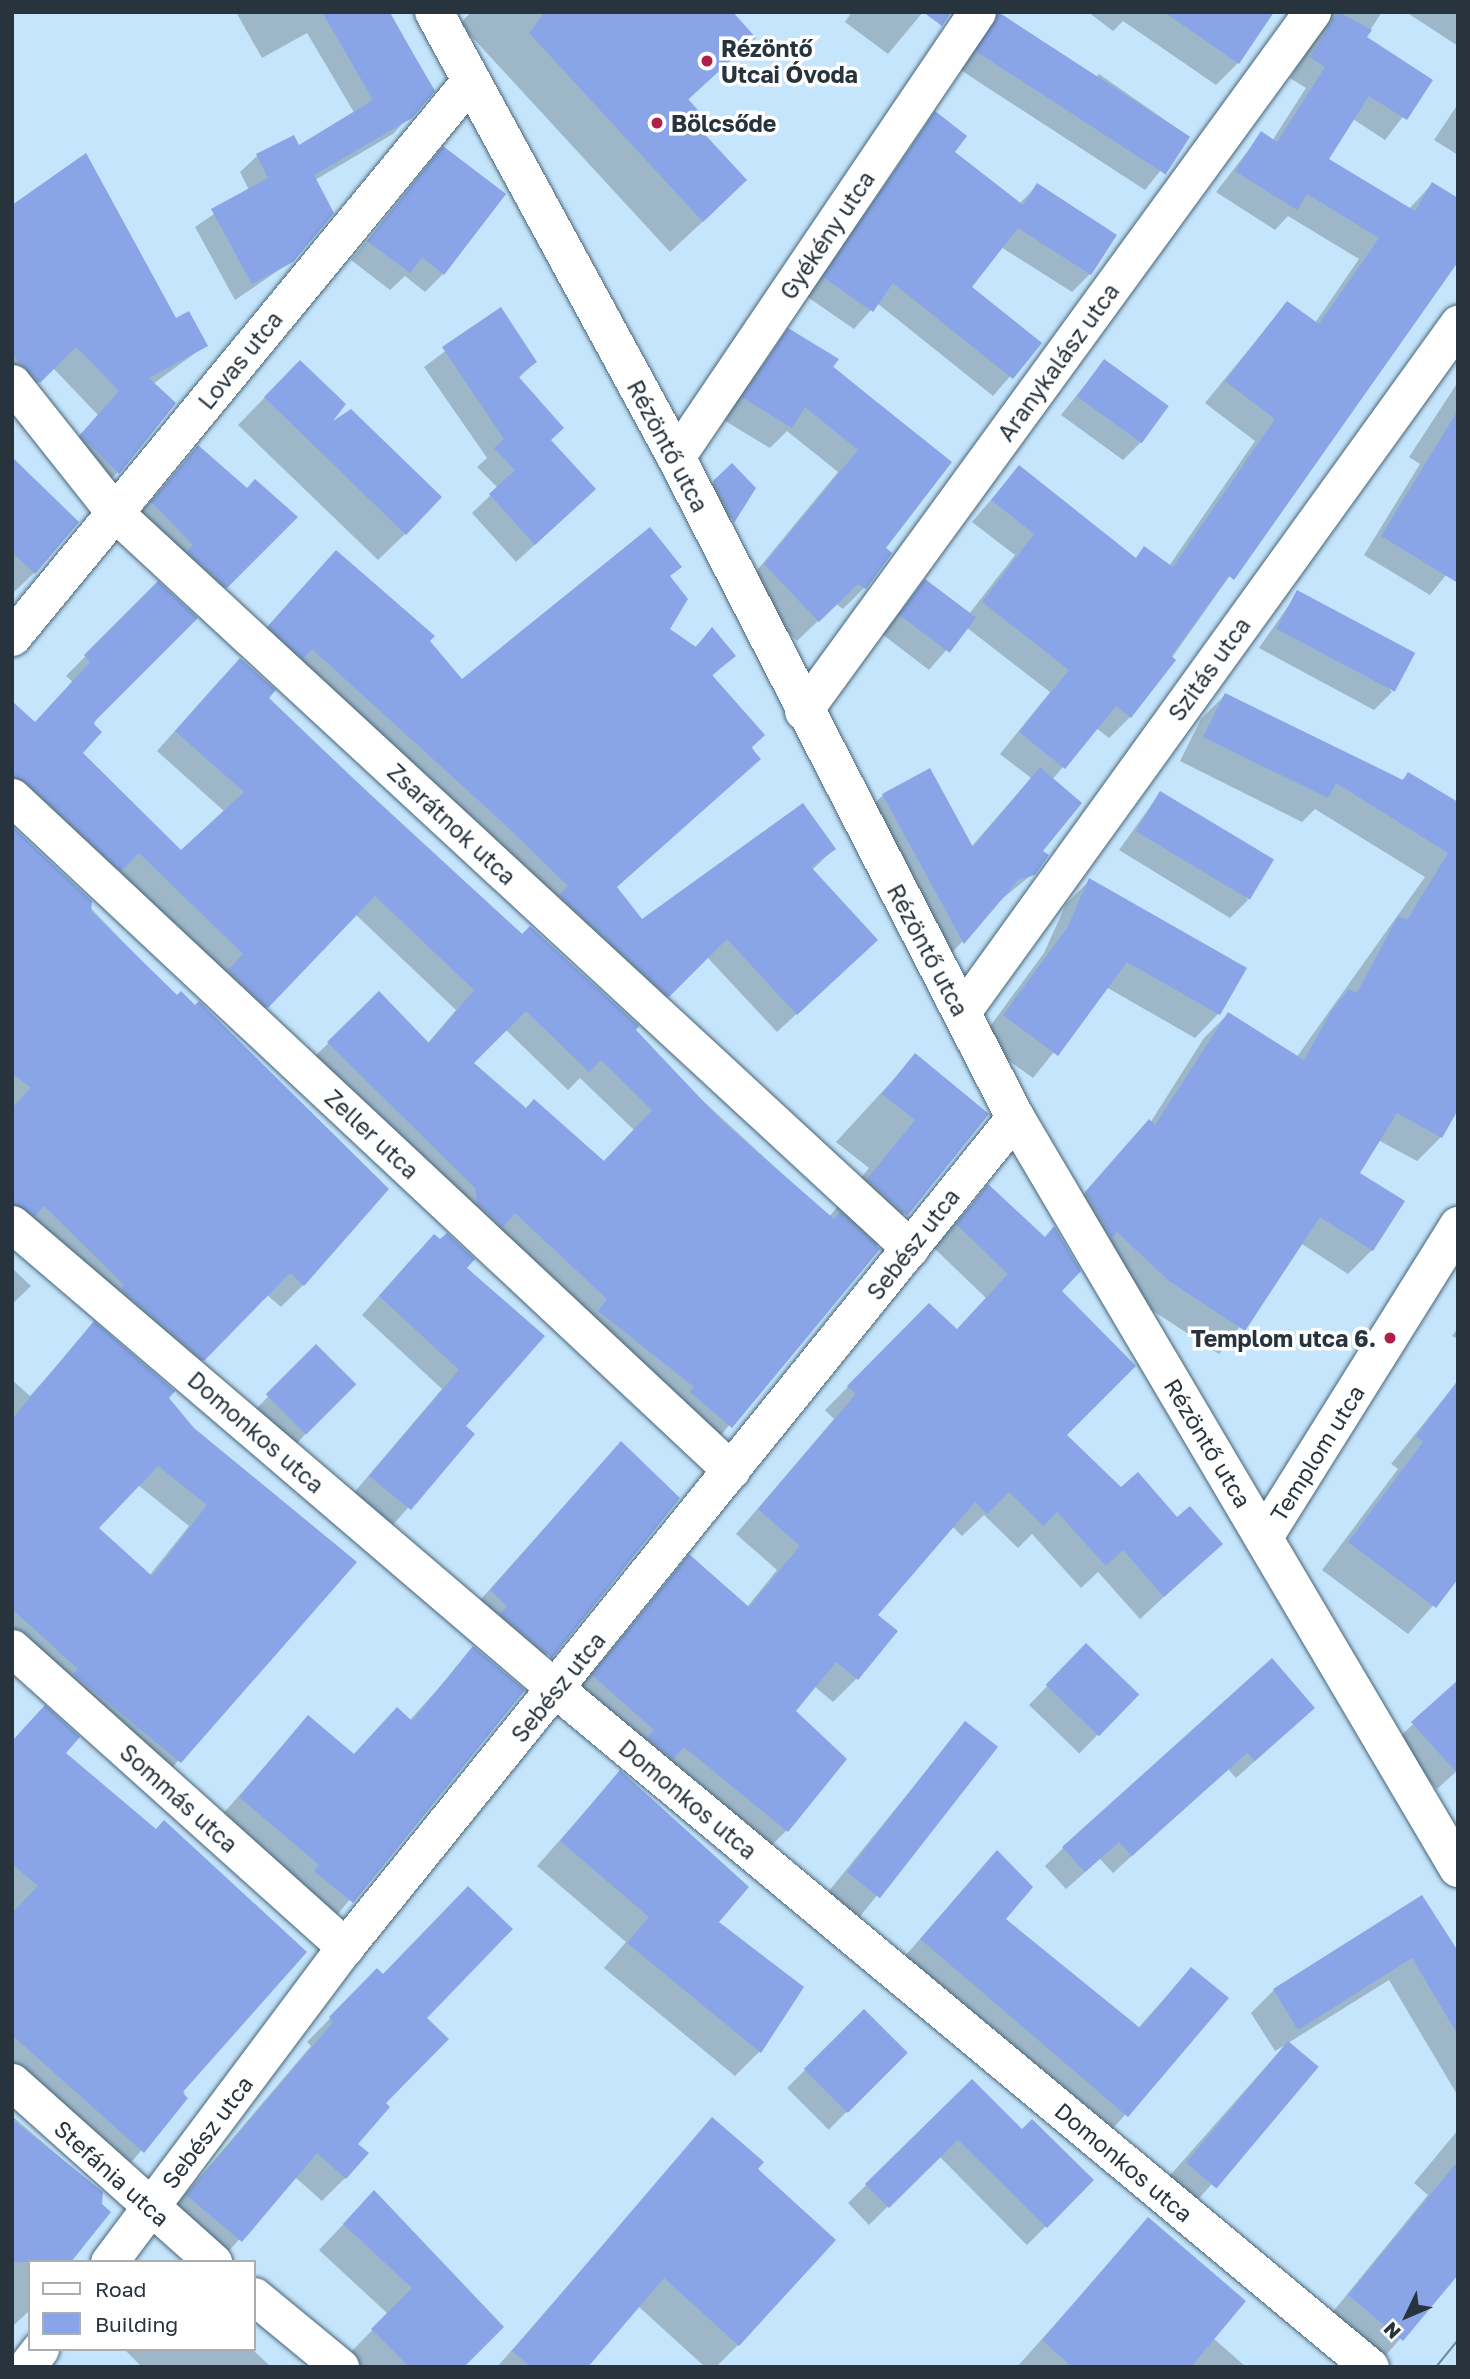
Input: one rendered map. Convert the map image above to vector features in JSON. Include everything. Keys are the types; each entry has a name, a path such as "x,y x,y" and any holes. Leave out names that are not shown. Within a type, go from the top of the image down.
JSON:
{"main road":[{"name":"Rézöntő utca","path":"434,12 468,83 676,457 803,711 1015,1117 1458,1868"},
{"name":"Templom utca","path":"1264,1537 1458,1226"}],"street":[{"name":"Gyékény utca","path":"676,457 977,12"},
{"name":"Aranykalász utca","path":"803,711 1312,12"},
{"name":"Lovas utca","path":"12,637 468,83"},
{"name":"Szitás utca","path":"961,1013 1458,324"},
{"name":"Zsarátnok utca","path":"12,383 115,513 910,1248"},
{"name":"Zeller utca","path":"12,797 732,1470"},
{"name":"Sebész utca","path":"110,2260 345,1947 557,1690 1015,1117"},
{"name":"Domonkos utca","path":"12,1224 557,1690 1370,2367"},
{"name":"Sommás utca","path":"12,1648 345,1947"},
{"name":"Stefánia utca","path":"12,2082 150,2209 211,2260"},
{"path":"256,2297 340,2367"},
{"path":"26,2367 38,2351"}],"building":[{"path":"322,12 389,12 435,91 412,118 314,175 334,213 293,262 252,284 211,209 268,178 256,154 294,135 299,145 373,100"},
{"name":"Bölcsőde","path":"545,12 733,12 756,38 688,99 706,119 698,127 747,180 703,222 529,33"},
{"path":"923,12 951,12 942,26"},
{"path":"998,12 1190,137 1166,174 973,50"},
{"path":"1164,12 1274,12 1239,64"},
{"path":"1338,12 1372,30 1367,37 1433,80 1407,120 1369,96 1329,159 1415,211 1432,182 1458,198 1458,262 1234,580 1229,576 1171,656 1176,660 1131,718 1116,706 1065,769 1019,732 1069,670 982,602 1034,534 991,500 1019,465 1136,558 1144,546 1173,567 1275,419 1225,381 1287,301 1319,324 1379,238 1307,194 1297,210 1235,171 1261,131 1277,142 1325,67 1310,57"},
{"path":"935,111 967,136 955,152 1023,205 1037,183 1117,235 1091,275 1018,228 972,287 1042,343 1013,379 893,283 873,312 823,277"},
{"path":"443,146 506,194 444,275 422,257 410,273 367,241"},
{"path":"86,153 176,318 189,311 208,346 149,378 176,403 119,474 80,435 119,391 76,347 40,383 12,354 12,205"},
{"path":"501,307 537,362 518,376 564,428 551,440 596,489 535,545 489,494 515,470 494,448 504,439 442,347"},
{"path":"788,328 839,359 833,367 952,462 886,548 892,553 866,589 858,584 819,622 764,564 858,450 805,407 792,428 742,397"},
{"path":"1104,359 1169,406 1142,443 1077,396"},
{"path":"300,360 346,404 333,421 351,409 442,497 406,535 264,397"},
{"path":"1458,410 1458,583 1381,536"},
{"path":"198,445 247,488 255,479 298,517 227,588 187,551 193,545 151,502"},
{"path":"12,457 79,522 35,574 12,552"},
{"path":"732,463 756,488 734,523 713,481"},
{"path":"650,527 682,567 670,576 688,599 670,629 696,647 712,627 736,656 712,675 765,735 751,748 761,759 617,887 642,919 803,803 836,849 811,867 878,940 797,1015 727,939 669,997 559,895 568,886 500,820 312,649 303,659 268,626 336,550 435,636 430,641 462,679"},
{"path":"925,579 976,618 950,653 899,614"},
{"path":"158,581 198,618 93,723 102,732 83,753 181,850 244,792 175,731 240,658 276,690 269,698 380,804 522,934 530,926 639,1026 636,1030 721,1120 834,1219 840,1212 880,1249 732,1428 690,1392 694,1387 598,1311 607,1299 515,1213 503,1227 477,1203 475,1188 327,1042 379,991 429,1043 474,990 375,896 268,1008 228,970 243,954 139,853 121,871 26,782 12,777 12,701 35,722 90,662 84,655","holes":["526,1011 589,1072 601,1060 652,1110 604,1161 534,1099 526,1108 474,1063"]},
{"path":"1297,590 1415,653 1395,692 1276,629"},
{"path":"1225,693 1403,780 1408,772 1458,802 1458,1110 1442,1138 1397,1113 1360,1173 1405,1201 1373,1251 1320,1217 1245,1331 1169,1281 1117,1232 1112,1238 1085,1192 1149,1119 1155,1125 1228,1012 1304,1060 1332,1010 1349,989 1357,993 1398,916 1407,920 1448,853 1336,783 1328,798 1203,737"},
{"path":"1040,767 1082,803 1043,851 1049,855 1035,875 1019,879 964,944 882,794 930,768 973,847"},
{"path":"1160,791 1274,860 1250,900 1136,831"},
{"path":"12,826 92,901 91,911 177,995 181,991 195,1005 199,1001 389,1189 304,1286 290,1273 204,1361 121,1289 124,1285 44,1206 35,1216 12,1204 12,1108 31,1088 12,1073"},
{"path":"1089,878 1247,968 1220,1015 1127,962 1058,1056 1003,1015 1067,928"},
{"path":"915,1053 989,1114 907,1216 867,1179 915,1120 882,1094"},
{"path":"988,1184 1045,1237 1054,1226 1081,1271 1062,1291 1136,1366 1067,1435 1121,1487 1138,1472 1177,1517 1190,1506 1223,1544 1164,1597 1123,1550 1106,1566 1057,1512 1043,1526 1009,1492 987,1514 975,1502 878,1615 898,1631 858,1680 836,1662 796,1711 847,1759 788,1832 684,1747 673,1759 647,1738 654,1730 592,1675 689,1554 749,1607 800,1546 758,1509 856,1394 847,1386 929,1303 957,1329 1008,1274 956,1224"},
{"path":"447,1233 475,1259 467,1268 545,1336 466,1426 475,1434 411,1510 369,1476 459,1370 379,1296 434,1234 440,1239"},
{"path":"94,1321 175,1391 169,1398 194,1428 357,1562 181,1763 73,1674 78,1669 12,1609 12,1419","holes":["158,1466 207,1505 152,1576 99,1528"]},
{"path":"316,1344 356,1384 306,1435 266,1394"},
{"path":"1458,1380 1458,1579 1436,1608 1348,1542 1423,1442 1416,1436"},
{"path":"621,1441 680,1498 552,1658 500,1614 507,1606 490,1590"},
{"path":"1086,1643 1139,1694 1099,1736 1046,1685"},
{"path":"473,1646 525,1690 353,1903 314,1871 319,1865 239,1797 308,1715 354,1754 397,1707 412,1721"},
{"path":"1272,1658 1315,1708 1255,1761 1247,1753 1132,1856 1119,1842 1085,1872 1062,1847"},
{"path":"1458,1680 1458,1774 1411,1722"},
{"path":"45,1705 80,1737 66,1753 156,1829 164,1820 307,1952 182,2093 188,2098 144,2153 12,2035 12,1913 38,1886 12,1864 12,1741"},
{"path":"965,1721 998,1747 880,1898 847,1872"},
{"path":"620,1770 749,1887 719,1922 804,1987 761,2053 627,1943 649,1917 560,1841"},
{"path":"997,1850 1033,1887 1006,1919 1140,2028 1191,1967 1229,1998 1128,2117 920,1939"},
{"path":"468,1886 513,1929 427,2018 449,2039 386,2103 390,2107 358,2144 369,2153 346,2179 317,2153 242,2242 186,2195 333,2022 329,2017 377,1968 383,1974"},
{"path":"1422,1895 1458,1951 1458,2035 1412,1958 1298,2030 1273,1989"},
{"path":"864,2009 908,2053 848,2113 804,2069"},
{"path":"1288,2041 1319,2067 1216,2189 1186,2163"},
{"path":"972,2079 1022,2129 1032,2119 1094,2180 1047,2228 958,2140 889,2208 865,2184"},
{"path":"712,2117 764,2162 758,2169 836,2240 739,2346 664,2278 588,2367 531,2367 512,2351"},
{"path":"12,2119 103,2192 102,2204 111,2212 73,2260 12,2262"},
{"path":"1458,2161 1458,2275 1403,2341 1348,2295"},
{"path":"374,2190 504,2327 464,2367 409,2367 371,2329 412,2288 343,2224"},
{"path":"1148,2217 1246,2301 1191,2367 1072,2367 1042,2340"}],"tram line":[{"path":"1436,2367 1458,2340"}],"place":[{"name":"Rézöntő Utcai Óvoda","path":"707,61"},
{"name":"Bölcsőde","path":"657,123"},
{"name":"Templom utca 6.","path":"1390,1338"}]}
